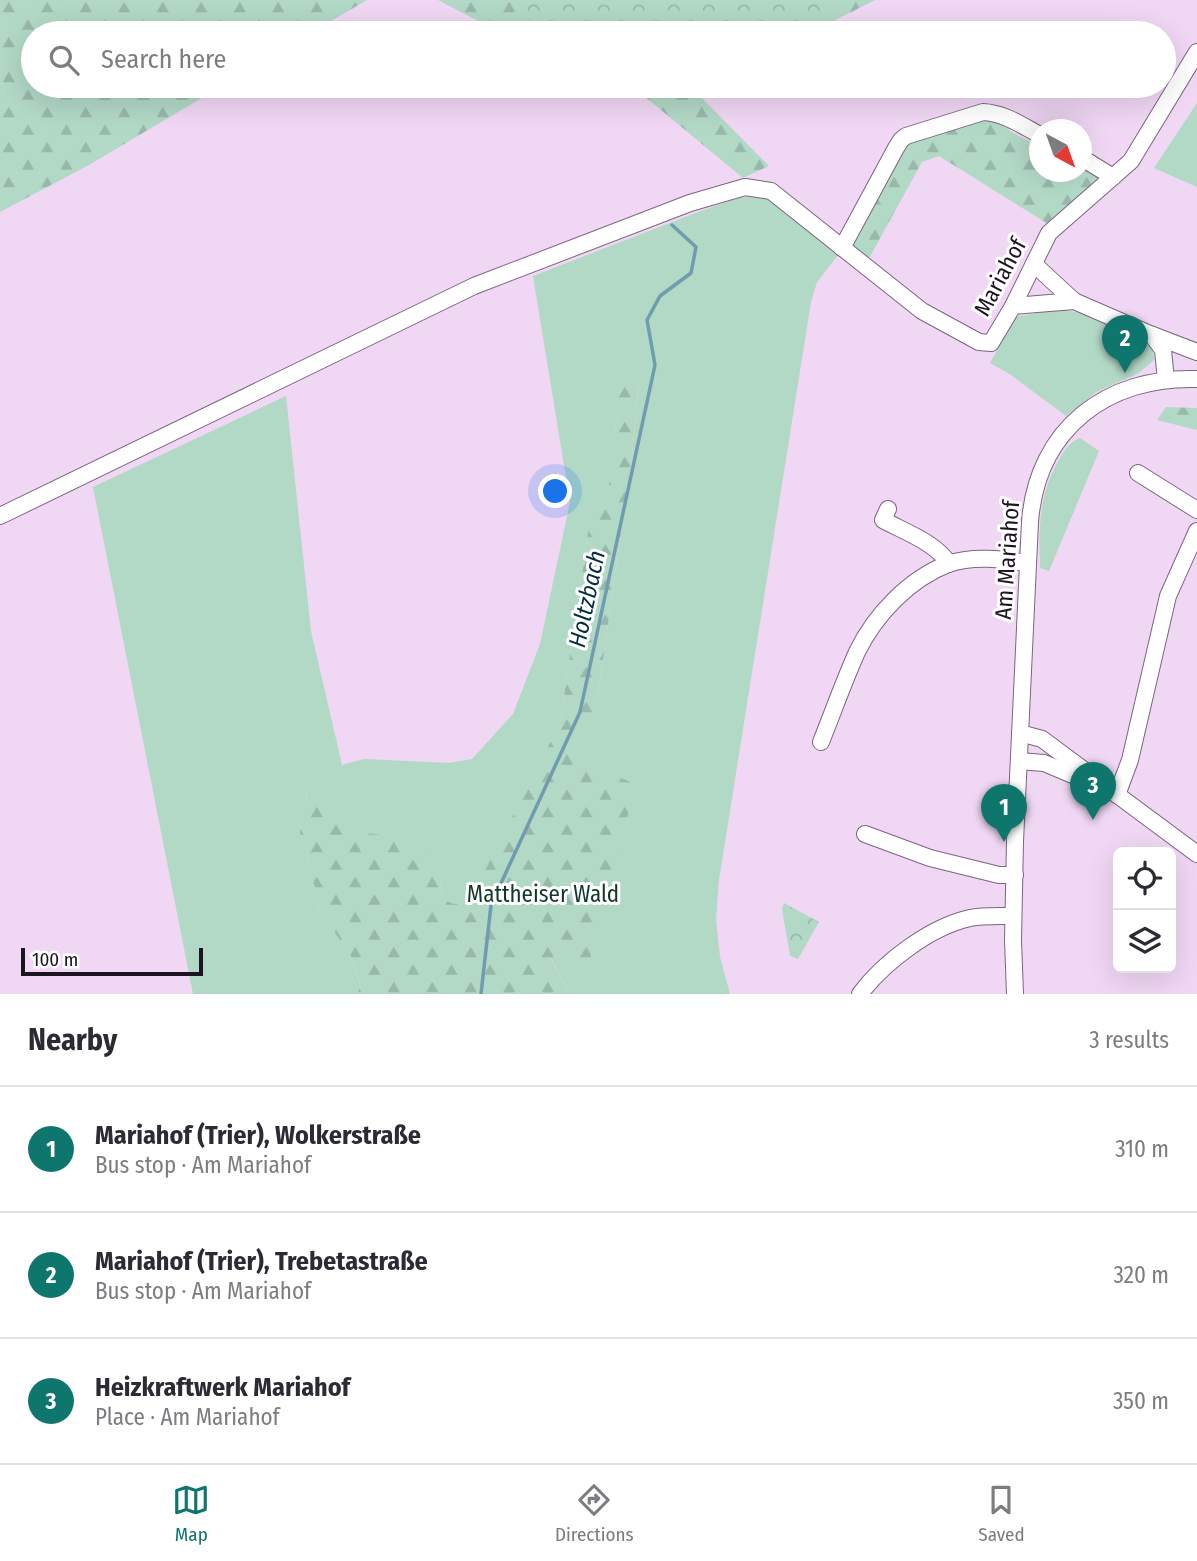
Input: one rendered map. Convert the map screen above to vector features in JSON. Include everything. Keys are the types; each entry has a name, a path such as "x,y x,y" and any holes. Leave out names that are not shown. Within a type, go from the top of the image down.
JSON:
{"street":[{"path":"1176,87 1197,52"},
{"path":"1092,164 1113,177 1131,161 1169,98"},
{"path":"0,516 474,286 690,203 745,187 771,191 842,248 896,148 906,136 983,112 1005,116 1029,129"},
{"name":"Mariahof","path":"842,248 922,311 979,342 990,343 1035,265 1049,233 1113,177"},
{"path":"1035,265 1074,301 1191,349 1191,365 1182,379 1150,334"},
{"path":"1013,306 1074,301"},
{"name":"Am Mariahof","path":"1015,994 1013,916 1020,733 1031,510 1035,487 1055,446 1079,417 1109,396 1132,387 1182,379"},
{"path":"1139,473 1197,510"},
{"path":"888,509 883,520 932,546 948,564"},
{"path":"1116,795 1130,760 1168,596 1197,531"},
{"path":"821,742 858,652 875,623 898,598 919,580 948,564 980,559 1011,559 1028,564"},
{"path":"1020,733 1042,739 1197,854"},
{"path":"1019,761 1044,763 1116,795"},
{"path":"865,834 930,858 999,875 1015,875"},
{"path":"860,994 871,979 911,947 943,928 977,917 1013,916"}],"green space":[{"path":"0,0 367,0 331,21 21,21 21,98 202,98 89,165 0,212"},
{"path":"438,0 875,0 834,21 478,21"},
{"path":"493,0 858,0 803,21 529,21 512,1 503,5"},
{"path":"646,98 702,98 769,166 743,178"},
{"path":"1197,103 1197,187 1154,168"},
{"path":"994,116 1013,133 1029,141 1029,182 1092,182 1092,172 1102,177 1048,224 939,156 922,162 867,262 850,244 906,144"},
{"path":"739,198 770,198 838,255 817,282 811,302 719,880 716,919 720,957 730,994 569,994 551,958 636,784 571,760 597,702 632,456 639,380 620,389 607,504 592,506 560,723 469,903 454,904 442,899 439,867 401,838 356,831 307,786 300,832 317,892 317,904 320,914 351,957 360,984 358,994 193,994 93,487 286,396 311,631 342,765 364,759 449,763 472,759 513,714 540,644 570,502 533,276 698,212"},
{"path":"1061,309 1080,313 1150,344 1155,359 1139,373 1096,392 1066,416 1011,375 990,363 1015,317"},
{"name":"Mattheiser Wald","path":"639,380 632,456 597,702 572,759 636,784 589,963 551,959 569,994 358,994 360,983 351,957 320,914 317,904 317,892 300,833 307,785 356,831 401,838 428,853 439,867 442,899 454,904 469,902 560,723 592,505 607,503 620,388"},
{"path":"1166,407 1197,408 1197,430 1157,420"},
{"path":"1080,438 1099,451 1049,571 1040,568 1043,500 1051,475 1062,455"},
{"path":"784,903 819,922 798,959 790,956 782,909"}],"waterway":[{"name":"Holtzbach","path":"481,994 491,905 580,712 655,365 647,320 660,296 691,273 696,247 672,225"}],"place":[{"name":"Mariahof (Trier), Trebetastraße","path":"1125,373"},
{"name":"Heizkraftwerk Mariahof","path":"1093,820"},
{"name":"Mariahof (Trier), Wolkerstraße","path":"1004,842"}]}
